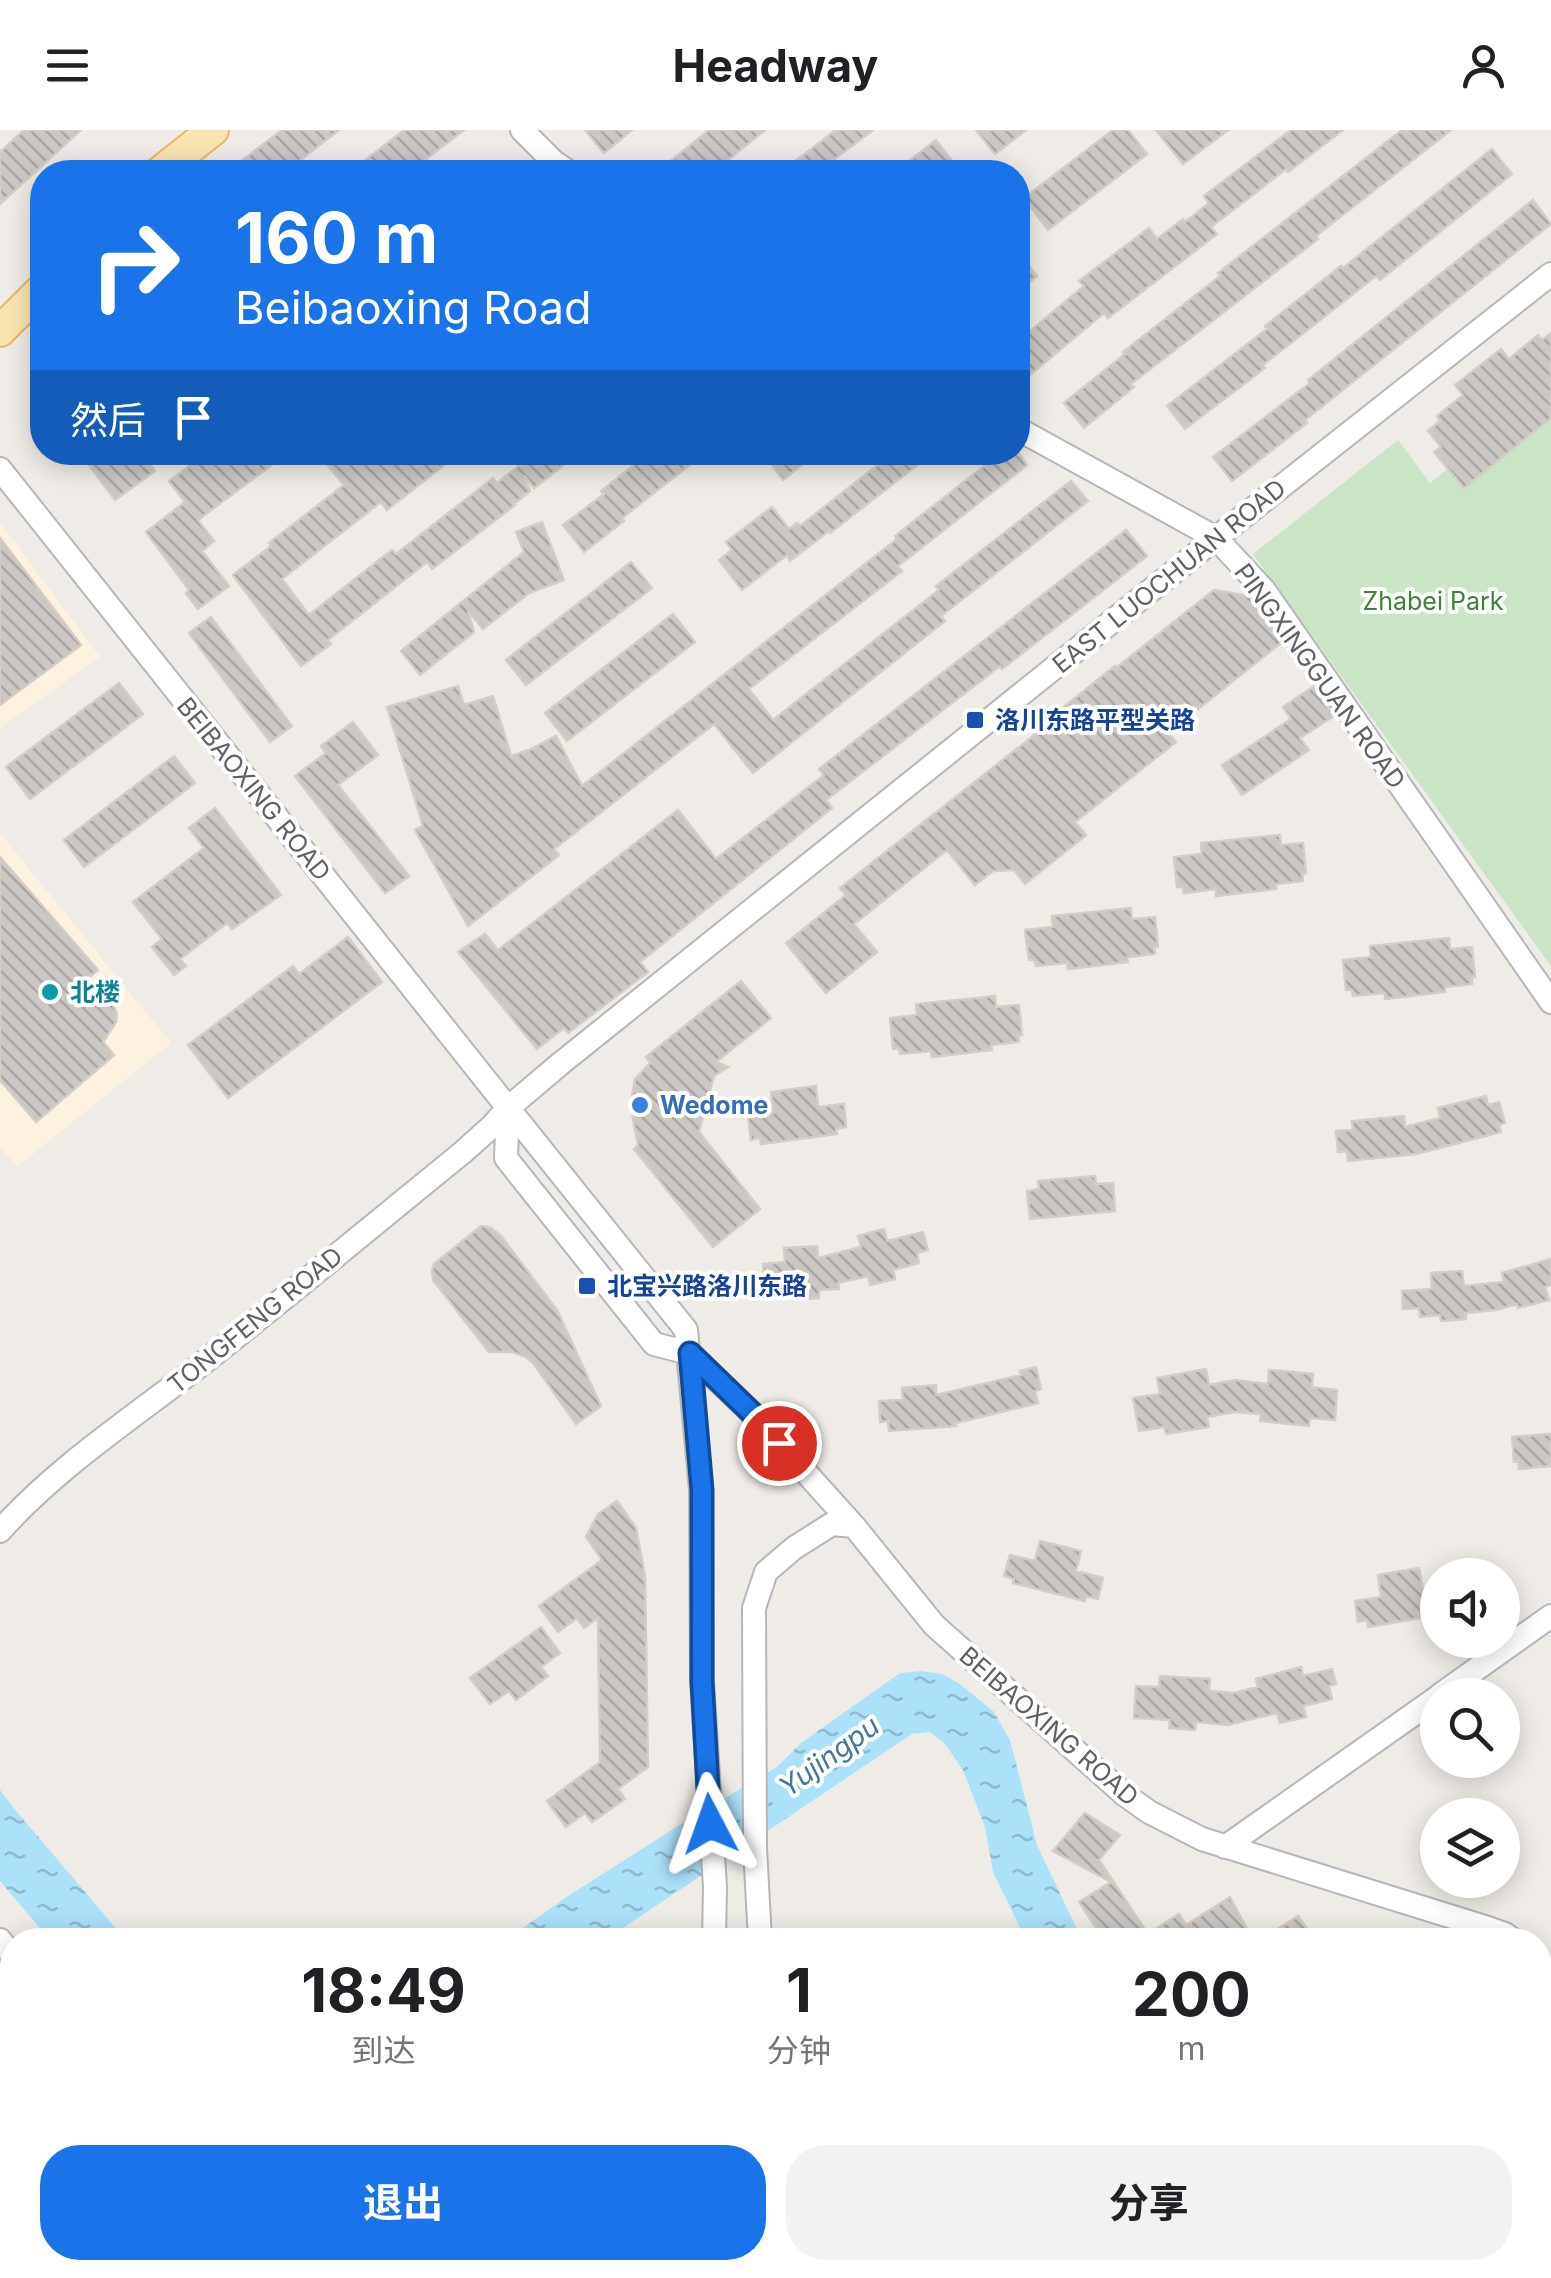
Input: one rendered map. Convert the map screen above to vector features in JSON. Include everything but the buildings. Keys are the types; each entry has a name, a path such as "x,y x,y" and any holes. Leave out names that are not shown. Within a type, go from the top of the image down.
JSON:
{"main road":[{"path":"175,160 213,130"},
{"path":"0,330 30,301"}],"street":[{"path":"522,130 552,160"},
{"name":"EAST LUOCHUAN ROAD","path":"508,1108 1216,538 1551,274"},
{"name":"PINGXINGGUAN ROAD","path":"1030,436 1216,538 1264,590 1551,1002"},
{"name":"BEIBAOXING ROAD","path":"0,470 686,1330 690,1353"},
{"name":"BEIBAOXING ROAD","path":"508,1108 506,1158 654,1344 690,1353 754,1415 854,1526 934,1625 1101,1776 1149,1812 1188,1833 1488,1928"},
{"name":"TONGFENG ROAD","path":"0,1531 58,1476 447,1166 508,1108"},
{"path":"690,1353 702,1490 702,1681 714,1928"},
{"path":"759,1928 755,1848 754,1608 766,1572 794,1548 832,1524 854,1526"},
{"path":"1464,1678 1551,1616"},
{"path":"1225,1847 1420,1709"}],"shaded area":[{"path":"0,522 100,657 0,728"},
{"name":"北楼","path":"0,833 171,1043 17,1167 0,1147"}],"green space":[{"name":"Zhabei Park","path":"1551,385 1551,966 1253,554 1398,440 1430,483"}],"water":[{"name":"Yujingpu","path":"900,1673 942,1674 994,1712 1010,1740 1037,1845 1076,1928 1020,1928 993,1872 985,1827 963,1770 945,1744 930,1732 912,1734 623,1928 523,1928 678,1826 777,1767 801,1743"},
{"path":"0,1790 116,1928 40,1928 0,1881"}],"place":[{"name":"洛川东路平型关路","path":"975,720"},
{"name":"北楼","path":"50,992"},
{"name":"Wedome","path":"640,1105"},
{"name":"北宝兴路洛川东路","path":"587,1286"}],"route":[{"path":"710,1824 702,1681 702,1490 690,1353 779,1443"}]}
